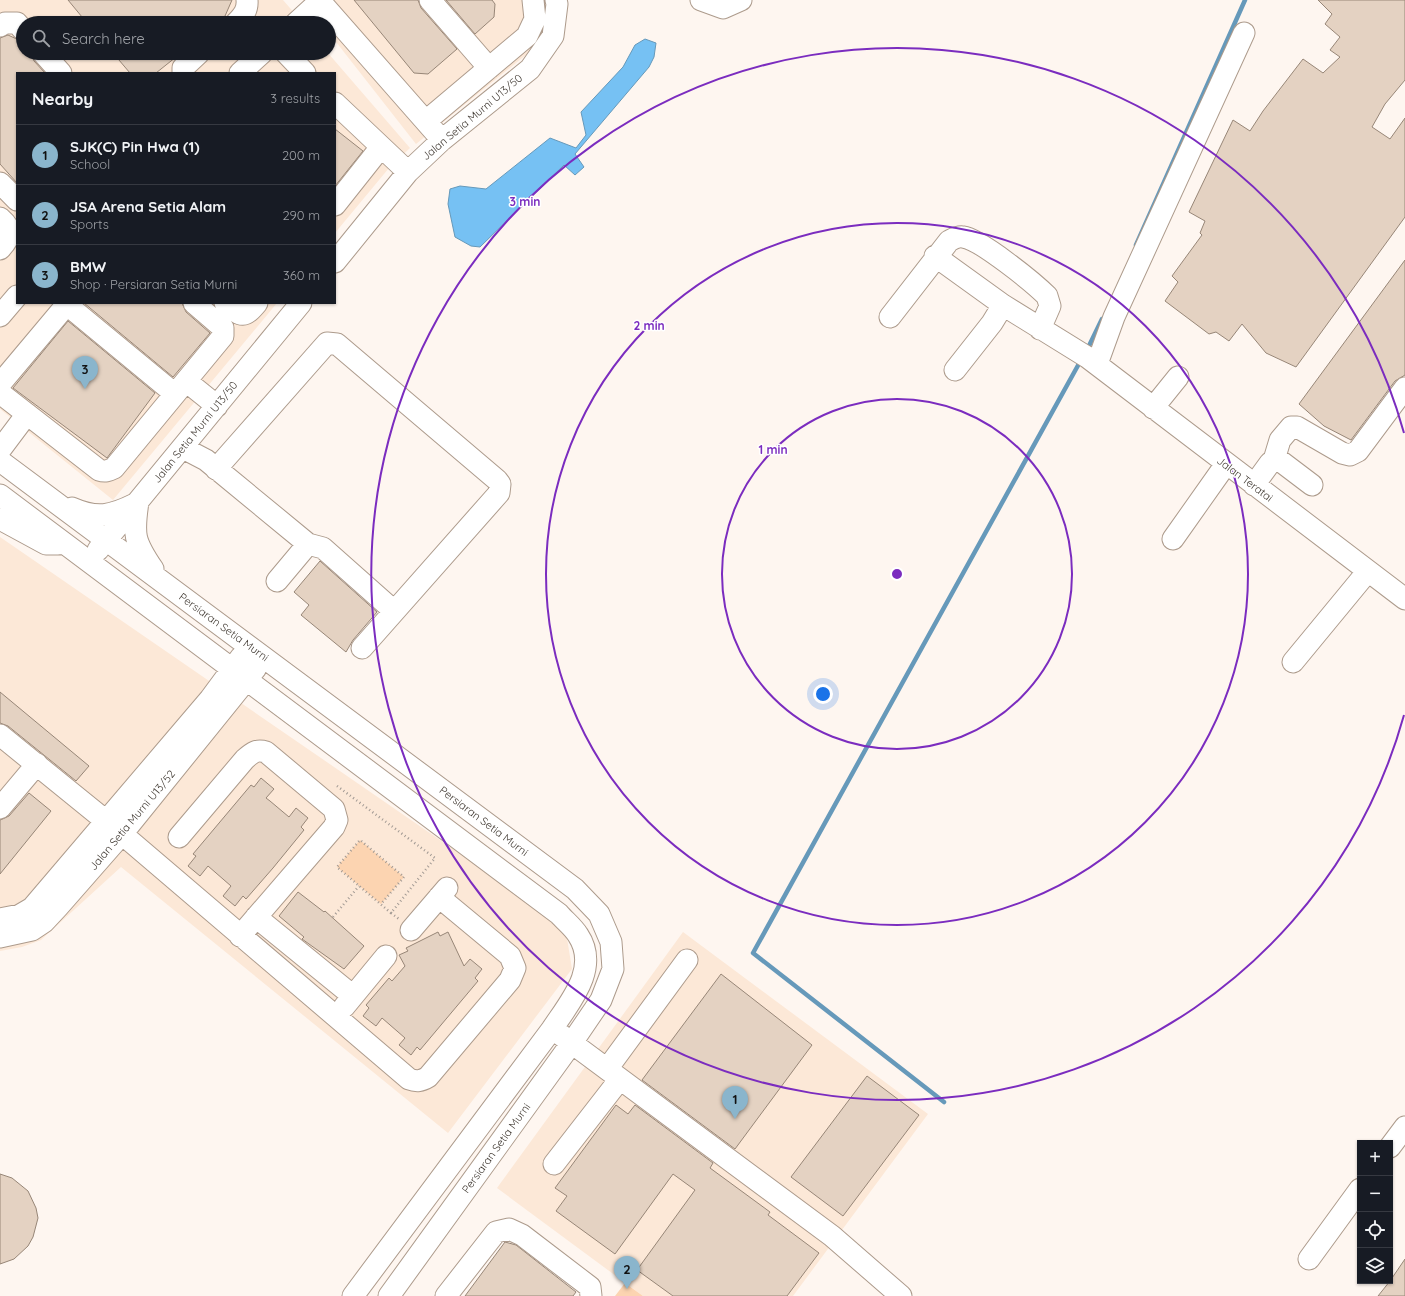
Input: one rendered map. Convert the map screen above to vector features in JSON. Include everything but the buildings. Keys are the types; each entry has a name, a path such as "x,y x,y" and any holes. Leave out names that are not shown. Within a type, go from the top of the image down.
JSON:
{"street":[{"path":"243,16 247,7 247,0"},
{"path":"430,0 489,68"},
{"path":"426,121 527,36 535,19 534,0"},
{"name":"Jalan Setia Murni U13/50","path":"339,248 408,172 442,140 530,69 553,36 557,4 556,0"},
{"path":"700,0 723,8 741,0"},
{"path":"304,16 320,1 333,16"},
{"path":"336,19 442,140"},
{"path":"0,26 4,22 16,23"},
{"path":"1084,356 1114,317 1244,33"},
{"path":"49,60 60,72"},
{"path":"183,72 183,68 192,60"},
{"path":"241,72 254,60"},
{"path":"336,104 408,172"},
{"path":"336,204 381,147"},
{"path":"0,183 16,199"},
{"path":"0,218 7,224 10,233 8,240 0,249"},
{"path":"890,317 935,256 948,241 958,237 970,238 981,245 1047,296 1050,306 1040,329"},
{"name":"Jalan Teratai","path":"935,256 1003,305 1084,356 1405,599"},
{"path":"0,316 16,297"},
{"path":"0,384 67,304 181,388 217,406"},
{"path":"0,393 99,470 105,472 114,468 223,336 223,328 195,304"},
{"path":"226,304 240,315 244,316 256,304"},
{"name":"Jalan Setia Murni U13/50","path":"89,561 300,304"},
{"path":"955,370 992,323 1003,305"},
{"path":"216,469 323,345 327,343 337,344 498,480 500,484 499,493 362,648"},
{"path":"1153,408 1178,377"},
{"path":"1254,485 1274,460 1280,440 1291,427 1297,427 1342,453 1350,455 1358,452 1405,388"},
{"path":"0,450 27,414"},
{"path":"183,448 206,460 308,544 323,548 394,611"},
{"path":"1274,460 1279,460 1312,485"},
{"name":"Persiaran Setia Murni","path":"0,461 107,539 161,581 575,889 599,914 611,942 613,969 601,1000 396,1294"},
{"path":"1173,539 1226,464"},
{"path":"0,495 196,640 559,914 578,935 584,948 586,965 580,987 552,1029 353,1296"},
{"path":"51,498 78,510 104,516 118,512 138,502"},
{"path":"138,502 135,524 136,537 141,550 161,581"},
{"path":"0,519 46,544 66,544"},
{"path":"277,581 308,544"},
{"path":"1293,662 1368,571"},
{"path":"196,640 211,663 215,674 216,706 253,700 277,701"},
{"name":"Jalan Setia Murni U13/52","path":"0,937 32,930 44,922 115,828 216,706 257,651"},
{"path":"0,735 115,828 240,936 410,1079 422,1081 428,1077 510,980 514,968 510,956 443,892 411,930"},
{"path":"179,837 244,759 260,750 266,752 332,806 337,813 334,827 240,936"},
{"path":"3,799 37,764"},
{"name":"Jalan Setia Murni U13/52","path":"0,919 20,915 32,908 115,828"},
{"path":"256,917 353,996"},
{"path":"336,1017 386,956"},
{"path":"554,1164 687,960"},
{"path":"552,1029 832,1236 901,1296"},
{"path":"1393,1143 1405,1127"},
{"path":"1309,1259 1357,1193"},
{"path":"446,1296 496,1232 509,1229 522,1235 590,1287 591,1296"},
{"path":"363,1296 379,1286 396,1294"}],"path":[{"path":"337,786 435,858 391,913 337,867 360,840 404,877 381,904"},
{"path":"333,917 359,886"}],"shaded area":[{"path":"0,0 283,0 297,16 16,16 16,60 334,60 410,148 389,168 336,232 336,72 16,72 16,304 276,304 113,500 0,409"},
{"path":"303,0 540,0 543,41 416,144 336,42 336,16 316,16"},
{"path":"0,537 565,926 572,969 448,1133 121,867 41,940 22,947 0,951"},
{"path":"360,840 404,877 381,904 337,867"},
{"path":"683,932 928,1114 793,1296 643,1296 497,1188"},
{"path":"625,1283 643,1296 615,1296"}],"water":[{"path":"645,39 656,43 654,57 649,67 575,154 584,167 575,175 564,165 480,247 471,246 455,237 448,204 450,189 460,186 486,189 550,138 576,148 586,135 581,112 623,67 635,45"}],"waterway":[{"path":"1136,245 1245,0"},
{"path":"1087,350 1102,319"},
{"path":"944,1102 753,953 1081,360"}],"place":[{"name":"BMW","path":"85,389"},
{"name":"SJK(C) Pin Hwa (1)","path":"735,1119"},
{"name":"JSA Arena Setia Alam","path":"627,1289"}]}
